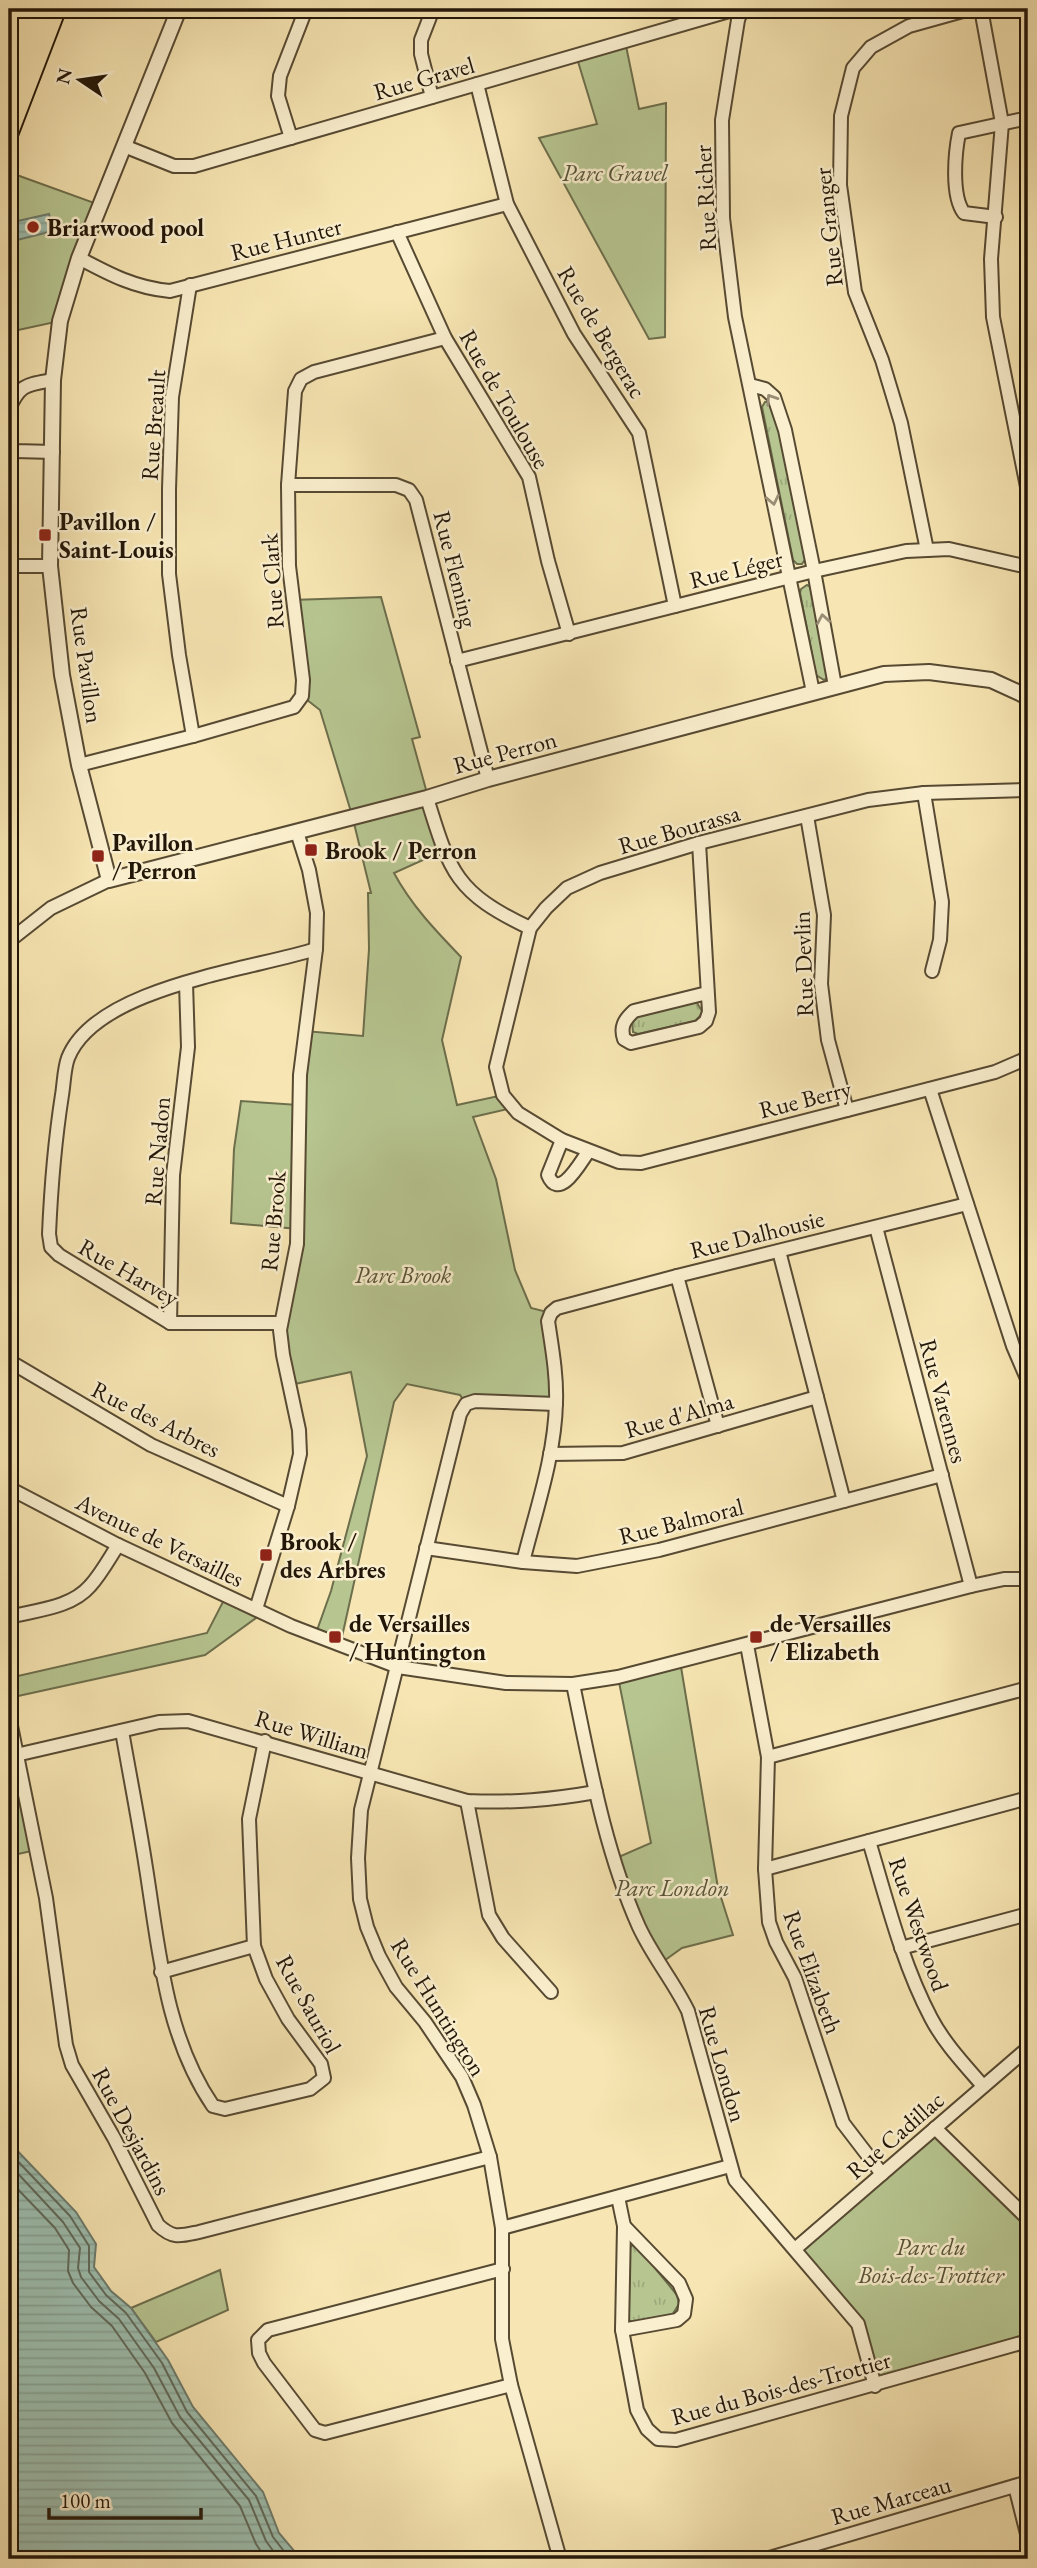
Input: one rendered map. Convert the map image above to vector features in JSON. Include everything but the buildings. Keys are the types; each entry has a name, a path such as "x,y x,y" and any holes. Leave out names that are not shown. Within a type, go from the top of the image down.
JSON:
{"street":[{"path":"9,19 13,9"},
{"name":"Rue Pavillon","path":"109,880 79,765 62,675 50,566 53,380 60,321 79,258 179,9"},
{"path":"291,138 278,96 280,76 306,9"},
{"path":"432,97 421,54 421,40 433,9"},
{"name":"Rue Gravel","path":"124,146 174,166 194,166 736,9"},
{"name":"Rue Richer","path":"742,9 722,120 723,218 735,317 813,692"},
{"name":"Rue Granger","path":"927,550 901,423 882,360 855,292 840,186 841,117 853,68 871,47 909,26 970,9"},
{"path":"981,9 1002,123 991,258 993,317 1028,492"},
{"name":"Rue de Bergerac","path":"477,84 507,204 574,334 639,433 675,606"},
{"path":"996,217 964,213 958,205 955,154 958,132 1028,118"},
{"name":"Rue Hunter","path":"79,258 122,281 149,289 170,291 507,204"},
{"name":"Rue de Toulouse","path":"397,232 445,338 529,477 548,561 569,634"},
{"name":"Rue Breault","path":"190,285 172,397 169,574 193,736"},
{"name":"Rue Clark","path":"79,765 293,707 302,696 303,680 289,566 288,485 295,391 301,379 314,372 445,338"},
{"path":"9,410 18,390 29,384 53,380"},
{"path":"750,385 765,389 774,397 785,430 835,686"},
{"path":"9,449 15,452 52,452"},
{"name":"Rue Fleming","path":"288,485 396,485 409,490 416,500 488,779"},
{"name":"Rue Léger","path":"457,661 814,571 906,551 949,549 1028,567"},
{"path":"9,566 50,566"},
{"name":"Rue Perron","path":"9,939 51,908 109,880 427,798 488,779 884,674 929,673 991,680 1028,696"},
{"name":"Rue Bourassa","path":"503,1095 496,1067 530,928 545,908 567,888 600,873 699,843 868,800 923,793 1028,790"},
{"path":"923,793 942,902 940,940 932,971"},
{"path":"427,798 448,862 467,889 495,911 530,928"},
{"name":"Rue Devlin","path":"807,816 824,915 821,984 828,1040 847,1110"},
{"name":"Rue Brook","path":"256,1609 288,1506 300,1454 299,1430 283,1355 281,1323 298,1244 300,1075 316,949 317,913 309,870 297,832"},
{"path":"699,843 709,1012 706,1021 699,1027 631,1043 624,1039 621,1030 625,1019 634,1012 707,993"},
{"name":"Rue Harvey","path":"281,1323 170,1323 59,1255 51,1247 49,1225 59,1114 68,1058 81,1038 103,1018 134,999 316,949"},
{"name":"Rue Nadon","path":"170,1323 173,1175 188,1047 186,983"},
{"name":"Rue Berry","path":"503,1095 518,1113 562,1140 619,1162 640,1163 995,1072 1023,1060 1028,1055"},
{"path":"930,1089 1013,1346 1028,1381"},
{"path":"562,1140 548,1175 555,1184 564,1184 588,1152"},
{"name":"Rue Dalhousie","path":"556,1404 556,1373 548,1321 557,1308 967,1204"},
{"name":"Rue Varennes","path":"876,1227 971,1586"},
{"path":"779,1251 844,1501"},
{"path":"677,1276 718,1426"},
{"name":"Rue des Arbres","path":"9,1361 151,1445 288,1506"},
{"name":"Rue d'Alma","path":"550,1454 623,1453 817,1397"},
{"name":"Rue Huntington","path":"556,1404 475,1401 466,1404 460,1415 361,1810 358,1858 360,1899 367,1927 396,1987 425,2022 462,2077 490,2157 502,2228 502,2339 511,2385 560,2559"},
{"path":"523,1562 550,1454 556,1404"},
{"name":"Rue Balmoral","path":"426,1548 523,1562 577,1566 659,1550 942,1475"},
{"name":"Avenue de Versailles","path":"9,1488 118,1545 315,1636 398,1667 506,1683 573,1684 618,1677 971,1586 1004,1579 1028,1579"},
{"path":"9,1617 66,1603 78,1597 98,1577 118,1545"},
{"name":"Rue Elizabeth","path":"747,1645 768,1757 765,1869 769,1922 795,1978 843,2123 882,2174"},
{"name":"Rue London","path":"573,1684 596,1792 614,1859 639,1927 677,1987 688,2011 735,2180 858,2324 875,2386"},
{"path":"768,1757 1028,1688"},
{"name":"Rue Desjardins","path":"9,1716 46,1898 61,2016 69,2055 158,2225 168,2234 180,2236 490,2157"},
{"name":"Rue William","path":"16,1755 159,1722 188,1721 467,1801 542,1801 596,1792"},
{"name":"Rue Sauriol","path":"122,1731 146,1866 161,1972 175,2026 203,2091 213,2106 225,2109 310,2089 324,2078 321,2064 288,2019 266,1979 254,1946 249,1819 265,1741"},
{"path":"765,1869 1028,1798"},
{"path":"467,1801 489,1914 503,1938 551,1992"},
{"name":"Rue Westwood","path":"869,1841 901,1948 931,2018 983,2086"},
{"path":"901,1948 1028,1914"},
{"path":"161,1972 254,1946"},
{"name":"Rue Cadillac","path":"795,2249 983,2086 1027,2052"},
{"path":"935,2128 1028,2219"},
{"path":"502,2228 730,2166"},
{"name":"Rue du Bois-des-Trottier","path":"618,2197 625,2226 622,2330 637,2410 647,2429 659,2439 676,2440 1028,2341"},
{"name":"Rue du Bois-des-Trottier","path":"622,2330 677,2320 684,2314 687,2299 678,2283 625,2226"},
{"path":"503,2269 268,2330 258,2340 259,2353 264,2363 315,2430 326,2433 511,2385"},
{"path":"1022,2484 1028,2538"},
{"name":"Rue Marceau","path":"766,2559 1022,2484"}],"green space":[{"name":"Parc Gravel","path":"625,41 639,109 666,103 665,337 649,339 539,138 597,124 576,55"},
{"path":"14,174 100,205 60,321 9,332 9,187"},
{"path":"765,402 770,402 777,414 806,558 802,564 793,560 762,407"},
{"path":"807,585 811,587 828,678 824,680 816,675 800,593"},
{"name":"Parc Brook","path":"381,597 420,737 412,739 443,851 394,873 416,907 461,957 442,1040 457,1105 503,1095 512,1108 473,1117 496,1179 515,1270 531,1308 551,1313 556,1404 466,1404 460,1395 407,1384 394,1402 340,1646 315,1636 331,1591 367,1456 351,1372 290,1385 283,1355 298,1229 231,1223 234,1149 241,1101 298,1105 305,1031 363,1036 369,949 368,893 371,893 352,815 320,710 302,696 292,600"},
{"path":"697,1003 702,1011 695,1021 638,1034 633,1032 632,1022 639,1015"},
{"path":"226,1596 263,1613 205,1655 9,1698 9,1678 207,1633"},
{"name":"Parc London","path":"680,1661 718,1888 733,1935 682,1948 661,1963 614,1859 651,1843 618,1677"},
{"path":"9,1716 36,1850 9,1856"},
{"name":"Parc du Bois-des-Trottier","path":"935,2128 1028,2219 1028,2341 875,2386 858,2324 795,2249"},
{"path":"637,2246 677,2295 679,2304 672,2315 634,2323 629,2320 629,2248"},
{"path":"220,2270 228,2310 156,2342 131,2308"}],"water":[{"name":"Briarwood pool","path":"49,214 53,231 17,240 13,222"},
{"path":"9,2142 76,2212 96,2244 94,2267 111,2291 131,2308 168,2360 193,2407 263,2492 279,2533 301,2559 9,2559"}],"tram line":[{"path":"9,160 67,9"}],"place":[{"name":"Briarwood pool","path":"33,227"},
{"name":"Pavillon / Saint-Louis","path":"45,535"},
{"name":"Brook / Perron","path":"311,850"},
{"name":"Pavillon / Perron","path":"98,856"},
{"name":"Brook / des Arbres","path":"266,1555"},
{"name":"de Versailles / Huntington","path":"335,1637"},
{"name":"de Versailles / Elizabeth","path":"756,1637"}]}
